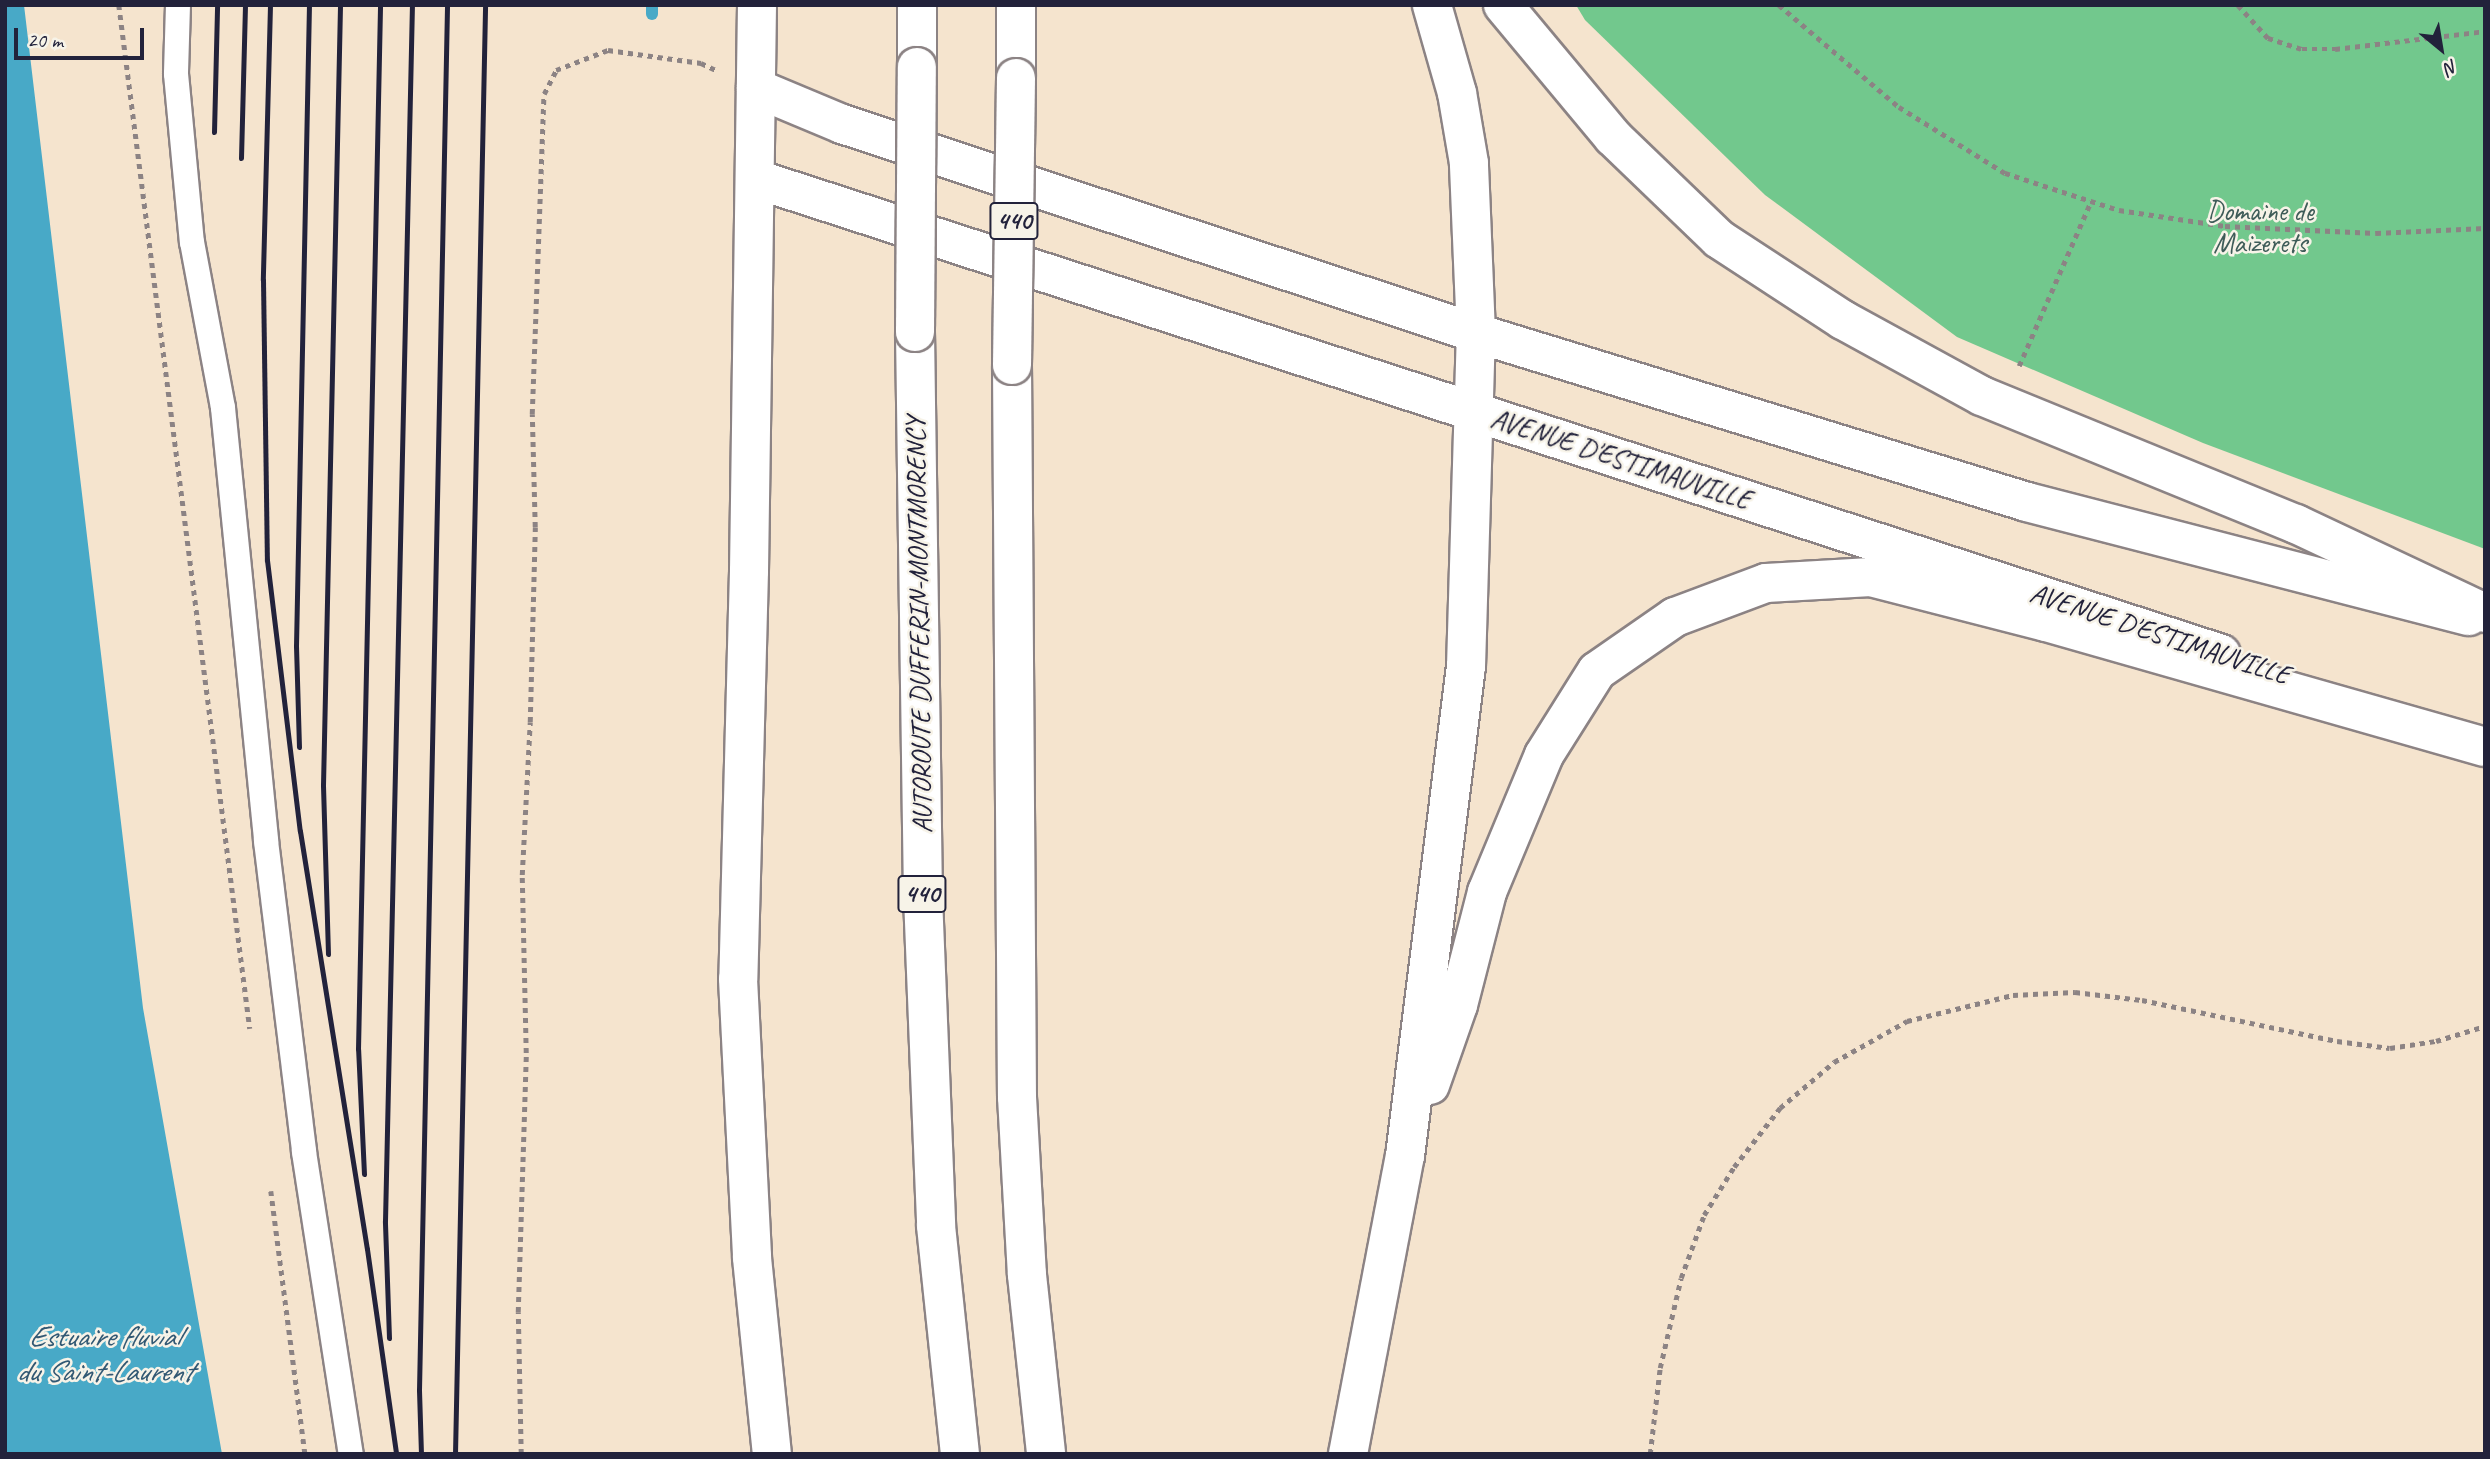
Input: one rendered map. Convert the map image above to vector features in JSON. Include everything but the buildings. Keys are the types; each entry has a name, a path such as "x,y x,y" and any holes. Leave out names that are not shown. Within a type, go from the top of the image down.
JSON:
{"main road":[{"path":"757,5 756,178 738,979 752,1258 772,1454"},
{"name":"AUTOROUTE DUFFERIN-MONTMORENCY","path":"917,5 915,332 924,938 936,1226 960,1454"},
{"name":"440","path":"1016,5 1012,365 1017,1097 1027,1275 1046,1454"},
{"path":"1348,1454 1405,1156 1466,667 1476,333 1469,163 1457,93 1432,5"},
{"path":"1503,5 1613,137 1719,239 1843,320 2003,404 2297,524 2485,613"},
{"path":"756,88 842,124 1476,333 2027,502 2485,620"},
{"name":"AVENUE D'ESTIMAUVILLE","path":"756,178 2000,580 2485,745"},
{"path":"1405,1156 1458,1004 1487,892 1544,755 1597,671 1675,617 1698,608 1766,583 1871,577 2046,622 2485,745"}],"lane":[{"path":"178,5 176,74 192,242 223,408 265,841 304,1152 351,1454"}],"path":[{"path":"119,5 252,1040"},
{"path":"1779,5 1899,107 2005,173 2119,210 2225,226 2376,233 2485,228"},
{"path":"2238,5 2268,38 2302,49 2335,49 2485,31"},
{"path":"521,1454 518,1312 526,1053 522,875 530,722 535,527 532,414 544,94 556,70 608,50 701,63 756,88"},
{"path":"2003,404 2091,201"},
{"path":"1650,1454 1660,1368 1681,1278 1704,1215 1734,1167 1780,1108 1835,1062 1907,1021 2013,995 2075,992 2142,1000 2337,1041 2390,1048 2436,1041 2485,1026"},
{"path":"270,1178 305,1454"}],"green space":[{"name":"Domaine de Maizerets","path":"1576,5 2485,5 2485,549 2203,443 1957,337 1765,195 1585,20"}],"water":[{"name":"Estuaire fluvial du Saint-Laurent","path":"5,5 24,5 143,1008 222,1454 5,1454"}],"waterway":[{"path":"652,5 652,14"}],"railway":[{"path":"214,132 217,5"},
{"path":"241,158 245,5"},
{"path":"270,5 263,280 267,560 300,831 367,1249 396,1454"},
{"path":"299,747 296,646 309,5"},
{"path":"328,954 323,785 340,5"},
{"path":"364,1174 358,1049 380,5"},
{"path":"389,1338 385,1221 412,5"},
{"path":"421,1454 419,1390 447,5"},
{"path":"455,1454 485,5"}]}
